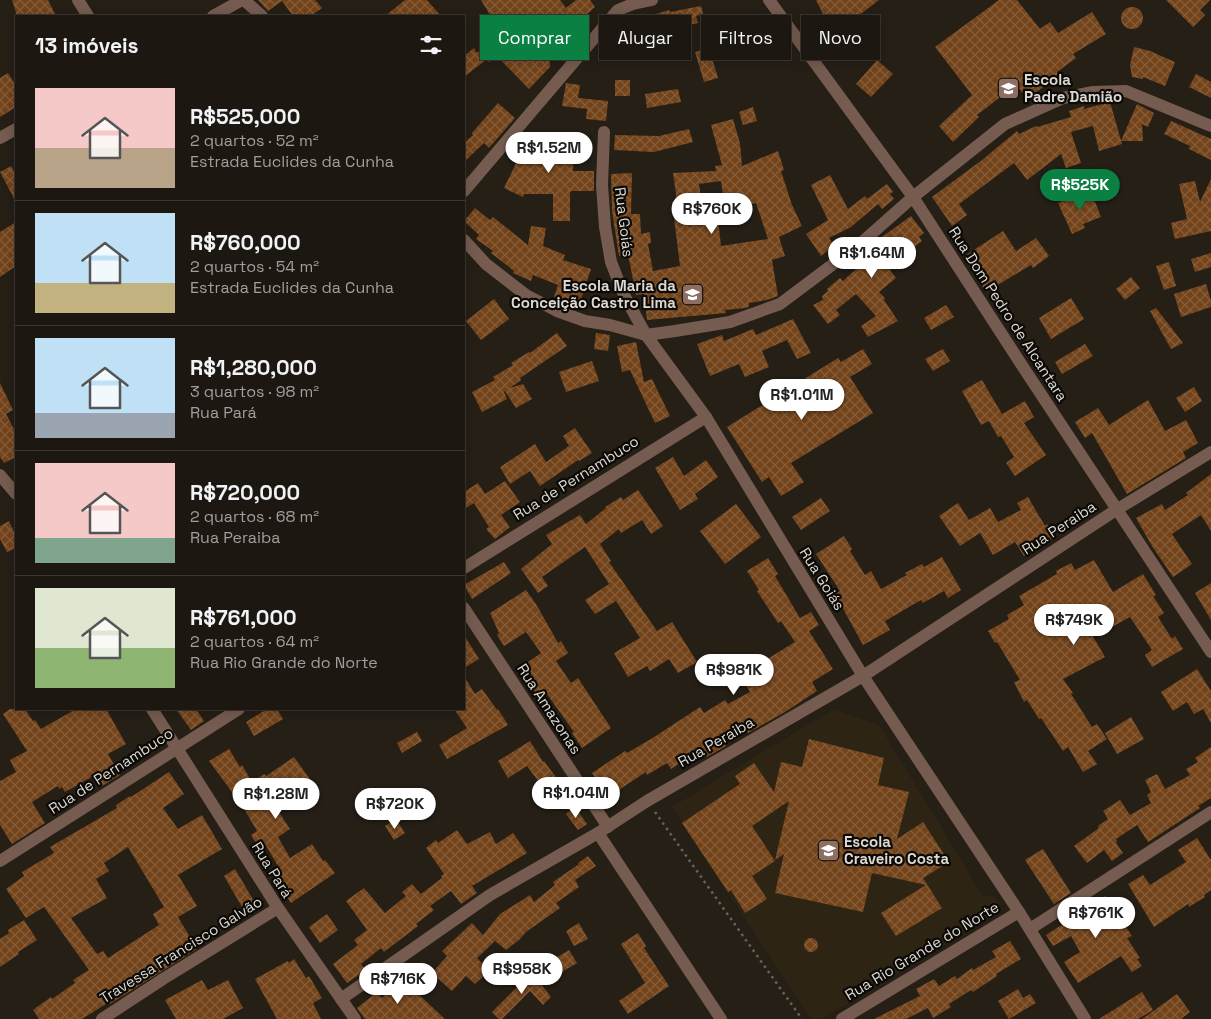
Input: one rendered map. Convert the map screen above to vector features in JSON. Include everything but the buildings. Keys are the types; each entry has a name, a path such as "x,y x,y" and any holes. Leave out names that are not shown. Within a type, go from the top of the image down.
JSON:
{"street":[{"path":"78,0 87,15"},
{"path":"215,15 243,0 261,15"},
{"path":"465,190 618,10 633,4 652,0"},
{"name":"Rua Dom Pedro de Alcantara","path":"769,0 913,197 1116,510 1211,652"},
{"path":"465,241 486,264 526,295 558,311 585,321 610,325 646,335 730,322 780,304 860,244 913,197 1005,124 1063,98 1093,92 1126,92 1211,126"},
{"path":"0,138 15,130"},
{"name":"Rua Goiás","path":"604,132 602,186 605,227 611,262 624,295 646,335 706,417 863,676 1019,912 1085,1019"},
{"name":"Rua de Pernambuco","path":"465,567 706,417"},
{"name":"Rua Peraiba","path":"341,999 490,895 603,830 647,801 863,676 1116,510 1211,452"},
{"path":"0,475 15,489 0,495"},
{"name":"Rua Amazonas","path":"465,610 721,1019"},
{"name":"Rua Pará","path":"153,710 278,908 354,1019"},
{"name":"Rua de Pernambuco","path":"0,861 238,710"},
{"path":"1030,929 1211,812"},
{"name":"Travessa Francisco Galvão","path":"102,1019 278,908"},
{"name":"Rua Rio Grande do Norte","path":"842,1019 1019,912"}],"path":[{"path":"647,801 802,1019"}],"shaded area":[{"name":"Escola Craveiro Costa","path":"834,709 879,725 983,896 994,896 1002,909 822,1019 811,1019 672,807"}],"place":[{"name":"Escola Padre Damião","path":"1008,89"},
{"name":"Escola Maria da Conceição Castro Lima","path":"692,295"},
{"name":"Escola Craveiro Costa","path":"828,851"}]}
